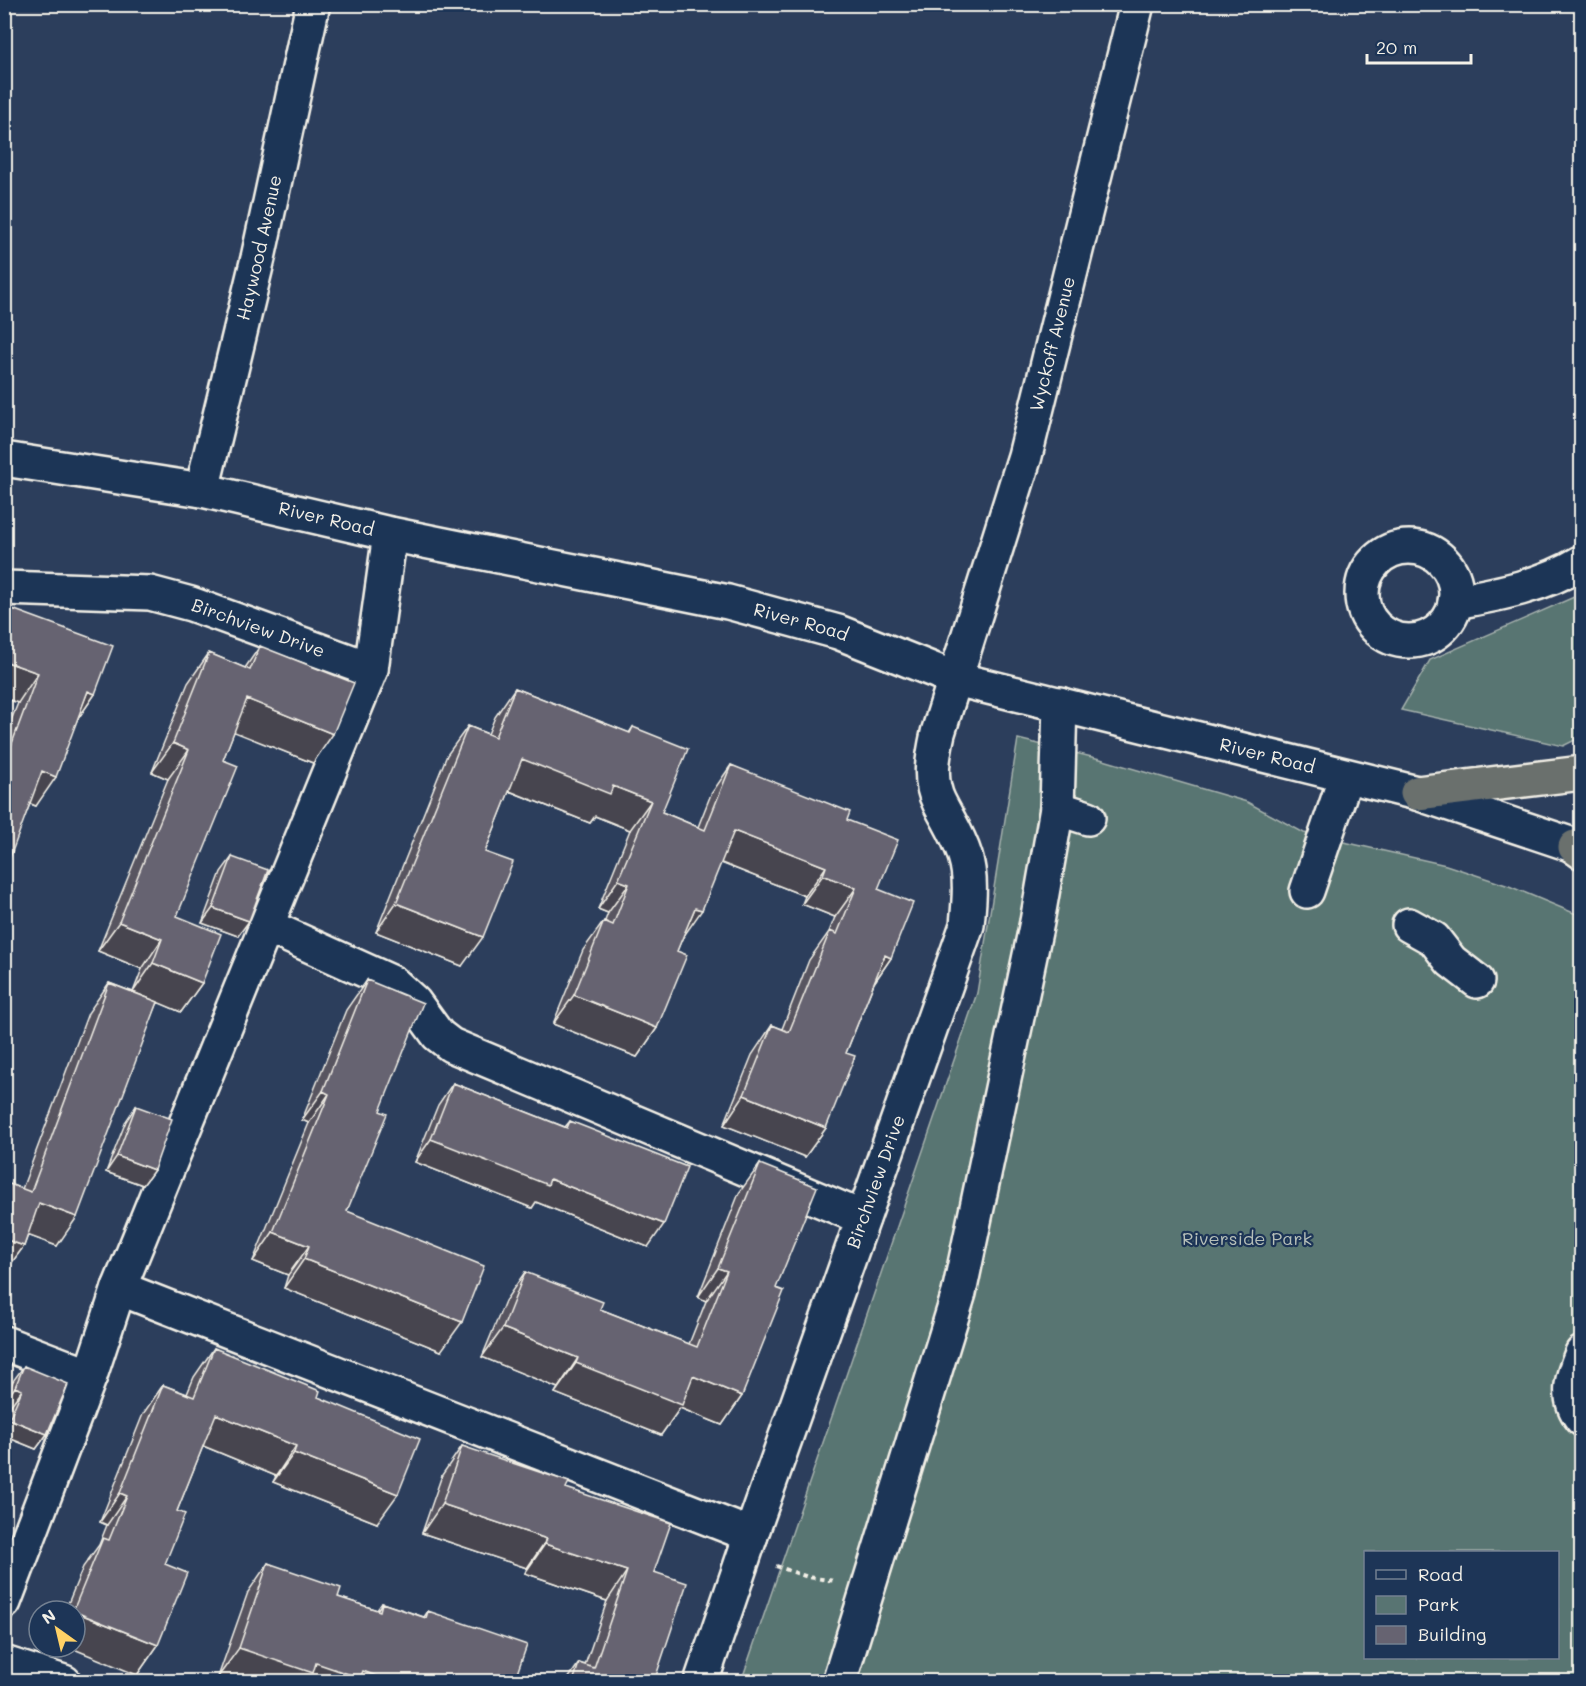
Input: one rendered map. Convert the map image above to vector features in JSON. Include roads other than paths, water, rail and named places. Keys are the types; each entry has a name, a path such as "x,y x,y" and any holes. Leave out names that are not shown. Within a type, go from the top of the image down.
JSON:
{"highway":[{"path":"1418,793 1581,773"}],"street":[{"name":"Haywood Avenue","path":"202,490 258,258 313,4"},
{"name":"Wyckoff Avenue","path":"956,679 1025,456 1137,4"},
{"name":"River Road","path":"4,459 202,490 390,534 728,602 838,632 956,679 1418,793 1579,849"},
{"path":"4,1602 90,1376 120,1288 372,669 390,534"},
{"path":"1455,602 1513,591 1567,571 1581,562"},
{"name":"Birchview Drive","path":"4,588 150,593 191,603 372,669"},
{"name":"Birchview Drive","path":"701,1682 747,1545 967,926 970,890 966,859 960,838 938,800 933,780 933,758 938,733 956,679"},
{"path":"839,1682 959,1293 1037,922 1057,808 1060,704"},
{"path":"1307,891 1346,776"},
{"path":"1057,808 1088,818"},
{"path":"1409,925 1434,939 1451,961 1477,981"},
{"path":"267,926 393,983 414,1002 438,1035 451,1046 863,1218"},
{"path":"120,1288 747,1545"},
{"path":"4,1343 90,1376"},
{"path":"1581,1353 1570,1382 1572,1398 1581,1419"},
{"path":"4,1664 64,1682"}],"park label":[{"name":"Riverside Park","path":"1247,1239"}]}
